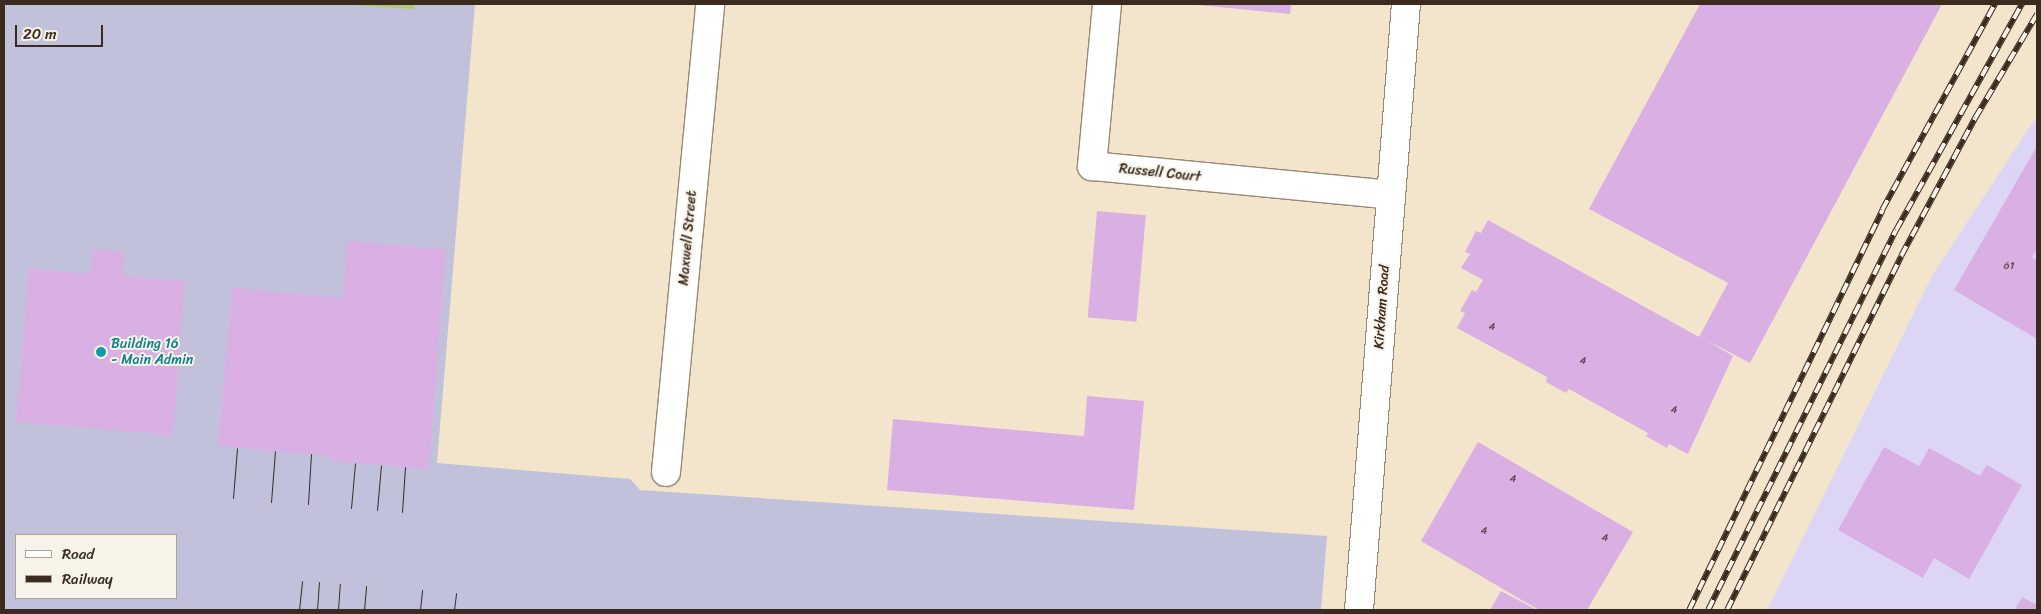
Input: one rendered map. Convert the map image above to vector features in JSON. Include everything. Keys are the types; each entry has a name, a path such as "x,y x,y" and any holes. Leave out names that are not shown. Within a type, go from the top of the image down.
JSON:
{"street":[{"name":"Maxwell Street","path":"666,472 710,4"},
{"name":"Russell Court","path":"1107,4 1092,166 1391,195"},
{"name":"Kirkham Road","path":"1359,610 1406,4"}],"shaded area":[{"path":"4,4 475,4 437,463 630,479 640,490 1327,536 1321,610 4,610"},
{"path":"2037,116 2037,610 1767,610 1933,274"}],"green space":[{"path":"336,4 414,4 414,9"}],"building":[{"path":"1188,4 1291,4 1290,14"},
{"path":"1700,4 1942,4 1750,363 1706,340 1733,356 1688,454 1669,444 1667,448 1646,436 1648,433 1569,389 1566,393 1546,382 1547,377 1457,328 1465,313 1460,311 1472,290 1476,292 1483,280 1461,268 1470,254 1465,252 1476,231 1481,233 1488,220 1699,337 1728,283 1589,209"},
{"path":"2037,146 2037,249 2032,257 2037,260 2037,339 1954,290"},
{"path":"1097,211 1146,215 1136,322 1088,318"},
{"path":"347,241 446,249 429,469 330,461 331,456 218,446 232,288 343,298"},
{"name":"Building 16 - Main Admin","path":"93,249 125,252 123,276 185,281 173,435 16,422 29,269 91,274"},
{"path":"1087,396 1144,401 1134,510 887,490 893,419 1084,436"},
{"path":"1478,442 1633,532 1587,610 1539,610 1421,541"},
{"path":"1884,447 1919,466 1929,448 1980,476 1987,465 2022,485 1969,579 1934,558 1923,578 1838,530"},
{"path":"1501,591 1537,610 1490,610"},
{"path":"2022,597 2037,605 2037,610 2015,610"}],"tram line":[{"path":"233,498 237,448"},
{"path":"271,502 275,451"},
{"path":"308,504 311,454"},
{"path":"351,508 355,463"},
{"path":"377,510 381,465"},
{"path":"402,512 405,467"},
{"path":"299,610 302,581"},
{"path":"317,610 319,582"},
{"path":"338,610 340,584"},
{"path":"364,610 366,586"},
{"path":"420,610 422,590"},
{"path":"454,610 456,593"}],"railway":[{"path":"1689,610 1882,210 1995,4"},
{"path":"1708,610 1896,230 2022,4"},
{"path":"1727,610 1901,256 1975,118 2037,14"}],"place":[{"name":"Building 16 - Main Admin","path":"101,352"}]}
